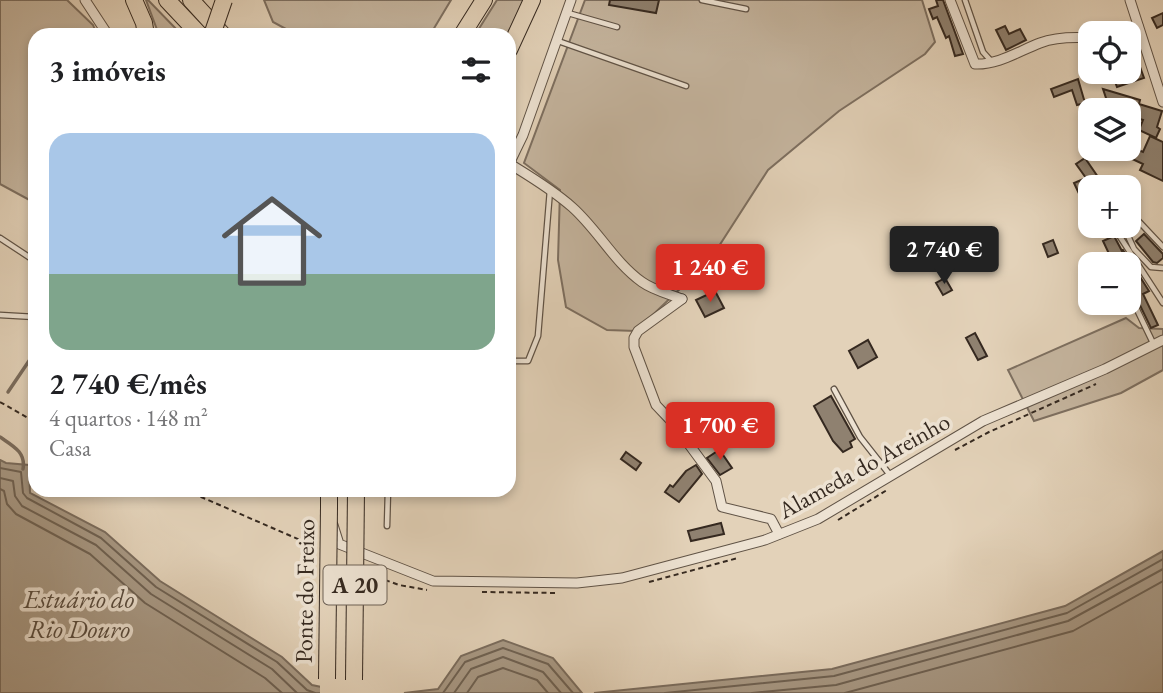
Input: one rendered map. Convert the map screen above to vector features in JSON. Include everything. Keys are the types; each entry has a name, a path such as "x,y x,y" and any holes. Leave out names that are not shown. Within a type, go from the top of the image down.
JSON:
{"highway":[{"path":"134,0 145,28"},
{"path":"167,0 193,28"},
{"path":"191,0 217,28"},
{"path":"214,28 224,0"},
{"path":"466,28 484,0"},
{"path":"516,35 532,0"},
{"name":"Ponte do Freixo","path":"327,693 329,497"},
{"name":"Ponte do Freixo","path":"354,693 356,497"}],"street":[{"path":"85,0 103,28"},
{"path":"516,150 571,0"},
{"path":"950,0 975,64 993,62 1042,42 1078,37"},
{"path":"1130,0 1136,21"},
{"path":"1141,35 1163,102"},
{"path":"516,168 573,207 601,237 618,261 643,283 682,299 638,331 634,338 634,347 656,405 674,424 716,481 722,507 771,519 779,534"},
{"name":"Alameda do Areinho","path":"323,497 339,544 433,581 577,583 622,578 697,559 818,519 983,421 1105,369 1163,340"}],"lane":[{"path":"702,0 746,9"},
{"path":"965,0 974,19 983,52 993,62"},
{"path":"567,13 617,27"},
{"path":"557,40 686,86"},
{"path":"516,361 528,361 538,336 550,189"},
{"path":"1141,224 1163,247"},
{"path":"0,238 28,256"},
{"path":"1121,238 1163,303"},
{"path":"1129,238 1151,267 1163,268"},
{"path":"0,315 28,317"},
{"path":"1139,315 1153,344"},
{"path":"834,389 860,437 890,476"},
{"path":"387,526 388,497"}],"path":[{"path":"0,402 28,418"},
{"path":"202,497 323,551"}],"shaded area":[{"path":"0,0 67,0 94,28 28,28 28,199 0,184"},
{"path":"146,0 175,28 156,28"},
{"path":"264,0 451,0 434,28 284,28 273,22"},
{"path":"497,0 524,0 510,28 479,28"},
{"path":"585,0 922,0 935,42 925,54 839,111 768,170 710,260 636,331 607,330 566,307 558,260 560,190 524,163"},
{"path":"1126,318 1139,328 1163,329 1163,370 1121,393 1034,421 1008,370"}],"water":[{"name":"Estuário do Rio Douro","path":"0,460 28,465 28,497 38,497 105,532 160,581 282,657 312,685 350,693 0,693"},
{"path":"1163,551 1163,693 594,693 832,669 1065,606"},
{"path":"503,640 553,658 582,693 404,693 438,689 461,656"}],"pier":[{"path":"320,683 351,690 353,693 320,693"}],"building":[{"path":"610,0 659,0 656,13 609,5"},
{"path":"936,0 943,0 963,54 955,56 949,36 946,38 937,17 933,19 929,9 938,6"},
{"path":"1163,13 1163,25 1157,28 1152,18"},
{"path":"1005,26 1009,34 1020,29 1026,40 1006,50 996,30"},
{"path":"1078,79 1084,98 1078,98 1077,105 1072,90 1054,97 1051,89"},
{"path":"1103,89 1133,98 1106,98"},
{"path":"1141,105 1162,111 1156,138 1141,131"},
{"path":"1150,136 1163,142 1163,181 1140,170 1143,164 1137,161 1141,161 1141,151 1143,152"},
{"path":"1087,161 1097,175 1084,175 1076,164"},
{"path":"1144,234 1163,254 1163,258 1157,263 1153,262 1136,241"},
{"path":"1115,238 1124,252 1108,252 1103,241"},
{"path":"1053,240 1058,253 1048,257 1043,244"},
{"path":"945,278 952,290 943,295 936,283"},
{"path":"1141,278 1149,291 1143,294 1158,325 1151,328 1141,307"},
{"path":"715,291 724,308 705,317 696,300"},
{"path":"975,333 987,356 978,360 966,338"},
{"path":"868,340 877,357 858,368 849,351"},
{"path":"831,396 855,439 850,442 852,447 843,452 833,441 814,406"},
{"path":"686,416 707,439 698,445 680,420"},
{"path":"722,448 721,452 732,468 720,475 707,458"},
{"path":"626,452 641,463 636,470 621,459"},
{"path":"696,465 702,474 679,502 665,492 670,485 673,487 686,471"},
{"path":"721,523 724,534 691,541 688,531"}],"waterway":[{"path":"8,392 28,362"},
{"path":"0,437 20,454 23,469"}]}
